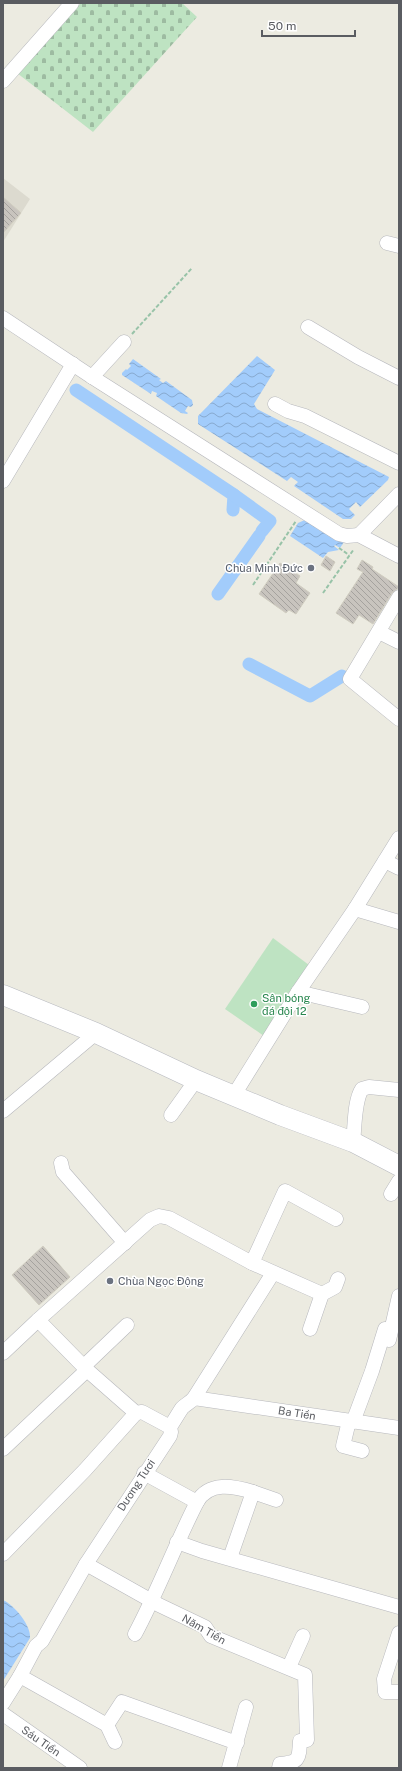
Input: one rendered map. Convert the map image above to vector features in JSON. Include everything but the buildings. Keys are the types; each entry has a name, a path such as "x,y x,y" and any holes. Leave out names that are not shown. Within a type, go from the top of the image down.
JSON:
{"street":[{"path":"3,81 72,3"},
{"path":"3,318 302,512 339,534 347,536 359,535 399,556"},
{"path":"308,328 399,378"},
{"path":"92,377 124,342"},
{"path":"3,481 73,364"},
{"path":"275,404 288,411 305,416 399,463"},
{"path":"359,535 399,494"},
{"path":"399,597 350,679 399,719"},
{"path":"379,632 399,642"},
{"path":"234,1095 298,992 355,909 399,838"},
{"path":"385,860 399,868"},
{"path":"355,909 390,923"},
{"path":"298,992 362,1007"},
{"path":"3,995 96,1033 196,1080 280,1115 353,1142 399,1166"},
{"path":"3,1111 96,1033"},
{"path":"171,1115 196,1080"},
{"path":"353,1142 359,1092 362,1089 369,1087 399,1090"},
{"path":"61,1163 63,1172 125,1243"},
{"path":"391,1194 399,1180"},
{"path":"252,1263 285,1191 336,1219"},
{"path":"3,1353 153,1218 162,1216 252,1263 322,1294"},
{"name":"Dương Tươi","path":"3,1703 36,1646 42,1641 86,1564 144,1473 170,1436 170,1427 184,1406 189,1404 194,1398 273,1273"},
{"path":"310,1329 322,1294 335,1287 338,1279"},
{"path":"378,1383 398,1303"},
{"path":"38,1320 85,1368 136,1413"},
{"path":"3,1449 127,1325"},
{"path":"362,1451 343,1446 372,1371 385,1329"},
{"name":"Ba Tiền","path":"194,1398 399,1428"},
{"path":"3,1554 85,1470 136,1413 142,1412 170,1427"},
{"path":"144,1473 197,1502"},
{"path":"135,1634 152,1601 177,1542 197,1502 205,1491 218,1488 236,1487 276,1500"},
{"path":"230,1558 253,1492"},
{"path":"177,1542 202,1551 399,1607"},
{"name":"Năm Tiền","path":"86,1564 152,1601 205,1627 211,1636 305,1675 307,1740 300,1741 299,1757 293,1762 280,1764 278,1768"},
{"path":"399,1633 384,1679 385,1692 399,1692"},
{"path":"288,1667 303,1636"},
{"path":"20,1676 107,1725 115,1742"},
{"path":"107,1725 122,1702 236,1743"},
{"path":"229,1768 246,1706"},
{"name":"Sáu Tiền","path":"3,1714 80,1768"}],"path":[{"path":"124,342 192,268"},
{"path":"253,585 302,512"},
{"path":"323,592 357,544 359,535"},
{"path":"334,545 349,555"}],"shaded area":[{"path":"3,178 30,199 3,242"}],"green space":[{"path":"81,3 182,3 197,17 93,132 17,73"},
{"path":"273,938 309,965 264,1036 225,1009"}],"water":[{"path":"257,356 275,370 254,404 257,409 389,477 388,480 360,507 356,502 349,509 355,515 351,519 343,519 294,486 298,482 291,477 287,481 198,424 198,416"},
{"path":"133,359 161,379 159,380 163,383 166,381 192,400 193,405 191,407 188,406 185,411 188,413 187,414 181,413 156,396 157,393 152,391 151,394 122,375 126,369 127,370 131,366 129,364"},
{"path":"307,519 344,542 340,548 335,545 334,546 339,550 328,552 323,558 290,536 298,523"},
{"path":"3,1600 12,1606 21,1616 28,1627 30,1638 3,1681"}],"waterway":[{"path":"76,390 234,495 233,510"},
{"path":"234,495 270,521 262,531"},
{"path":"218,594 259,536"},
{"path":"249,664 310,696 342,676"}],"place":[{"name":"Chùa Minh Đức","path":"311,568"},
{"name":"Sân bóng đá đội 12","path":"254,1004"},
{"name":"Chùa Ngọc Động","path":"110,1281"}]}
